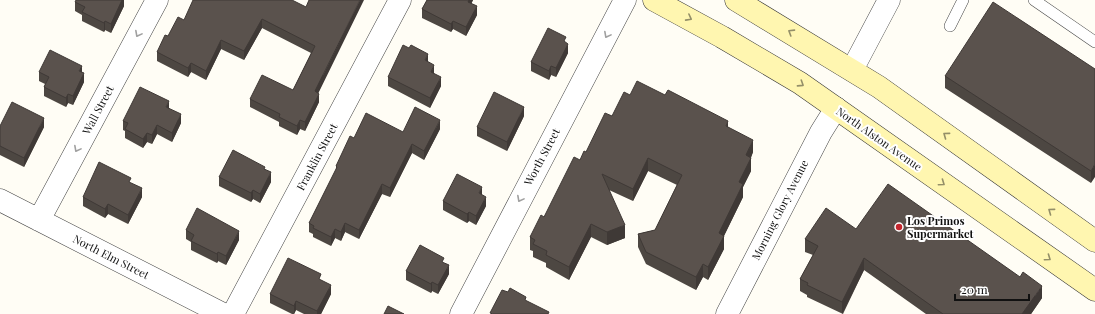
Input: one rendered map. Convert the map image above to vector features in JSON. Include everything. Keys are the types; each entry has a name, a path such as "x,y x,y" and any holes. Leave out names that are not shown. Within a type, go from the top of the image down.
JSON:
{"main road":[{"name":"North Alston Avenue","path":"654,0 760,59 836,108 1095,290"},
{"path":"736,0 883,90 1095,241"}],"street":[{"name":"Wall Street","path":"39,220 157,0"},
{"name":"Franklin Street","path":"233,314 400,0"},
{"name":"Worth Street","path":"461,314 625,0"},
{"path":"852,70 889,0"},
{"name":"Morning Glory Avenue","path":"727,314 821,132 836,108"},
{"name":"North Elm Street","path":"0,200 223,314"}],"lane":[{"path":"950,26 962,0"},
{"path":"1034,0 1095,42"}],"building":[{"path":"76,0 122,0 111,24 105,21 104,23 82,12 85,7 75,2"},
{"path":"193,0 292,0 306,7 309,0 360,0 315,91 319,94 305,122 300,120 297,126 279,117 280,114 250,99 262,75 293,90 315,46 262,19 244,51 221,40 206,71 191,63 188,68 157,52 165,35 168,36 178,17 184,20"},
{"path":"427,0 469,0 468,2 477,6 466,27 453,21 451,24 422,9"},
{"path":"993,2 1095,69 1095,164 1091,171 945,76"},
{"path":"548,28 566,37 564,41 568,44 556,68 551,66 549,71 531,62"},
{"path":"403,45 409,48 411,45 428,54 425,60 434,65 431,72 441,77 430,98 388,77"},
{"path":"50,50 82,66 79,71 84,73 73,96 68,94 66,98 44,87 49,77 39,72"},
{"path":"637,81 665,95 668,90 728,121 726,126 753,140 746,155 751,158 739,182 743,184 719,233 724,236 708,267 703,264 696,277 646,252 638,234 655,230 682,175 648,158 633,189 602,174 625,225 607,232 591,224 569,267 546,255 547,251 533,244 535,240 530,237 541,215 544,217 574,157 580,160 584,151 586,152 605,113 612,116 624,92 630,95"},
{"path":"140,87 169,101 166,107 181,114 172,133 157,125 152,135 147,133 143,139 125,129 128,123 123,121"},
{"path":"494,92 524,107 507,142 477,127"},
{"path":"12,102 44,118 24,158 0,146 0,126"},
{"path":"415,107 440,120 424,151 412,144 390,188 382,184 359,230 345,223 341,232 335,229 331,237 313,228 314,226 309,223 337,167 336,166 350,136 354,138 366,113 403,132"},
{"path":"233,150 265,167 264,169 271,172 260,194 253,190 251,193 219,177"},
{"path":"99,162 131,178 129,182 142,188 128,215 108,204 105,209 83,197"},
{"path":"457,174 482,187 479,193 486,197 476,216 469,212 467,214 443,201"},
{"name":"Los Primos Supermarket","path":"888,184 1020,277 1023,272 1042,286 1022,314 943,314 864,258 842,302 807,285 808,283 800,279 818,246 805,239 826,208 856,229"},
{"path":"197,208 239,231 226,256 218,252 217,254 191,241 194,235 186,230"},
{"path":"420,245 444,258 442,262 449,265 438,285 432,282 431,284 406,271"},
{"path":"288,258 321,274 319,279 331,285 317,311 296,301 294,306 270,294"},
{"path":"510,288 526,297 525,300 549,312 548,314 490,313 502,290 508,292"},
{"path":"388,306 404,314 384,314"}],"place":[{"name":"Los Primos Supermarket","path":"899,227"}]}
